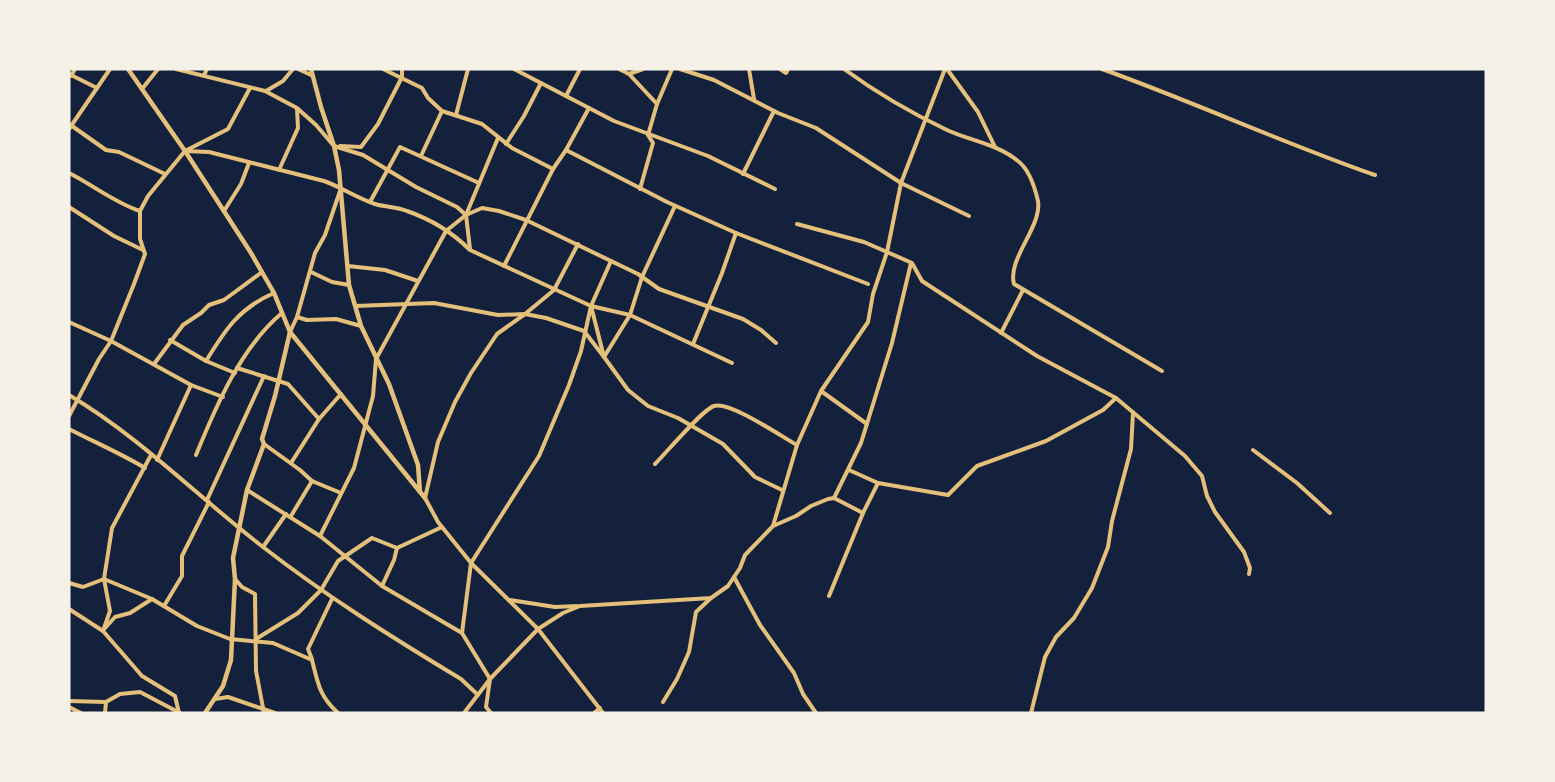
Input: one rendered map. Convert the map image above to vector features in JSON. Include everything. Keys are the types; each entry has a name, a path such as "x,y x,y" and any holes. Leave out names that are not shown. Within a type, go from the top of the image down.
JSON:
{"street":[{"path":"75,69 70,75 97,88"},
{"path":"110,69 70,127 106,150 119,152 165,174"},
{"path":"128,69 185,151 262,272 283,312 290,332 425,498 442,526 471,563 538,629 603,713"},
{"path":"142,89 158,69"},
{"path":"176,69 265,91 297,108 316,124 334,146 363,155 457,207 466,215"},
{"path":"204,75 207,69"},
{"path":"265,91 283,81 292,69"},
{"path":"298,69 311,72 334,146 341,187 349,285 360,326 389,384 418,465 420,492"},
{"path":"383,69 422,88 428,98 442,111 482,124 506,144 553,169"},
{"path":"334,146 361,147 378,124 402,77 402,69"},
{"path":"456,115 468,69"},
{"path":"567,96 580,69"},
{"path":"619,69 629,74 657,104"},
{"path":"629,74 643,69"},
{"path":"640,189 653,143 648,135 657,104 672,69"},
{"path":"680,69 714,80 774,111 816,128 901,183 969,216"},
{"path":"749,69 754,99"},
{"path":"780,69 786,73 788,69"},
{"path":"844,69 873,90 926,119 948,130 995,147 1021,162 1033,182 1038,205 1013,277 1014,284 1162,371"},
{"path":"773,526 797,445 821,391 868,322 873,294 887,252 901,183 946,69"},
{"path":"946,69 978,112 995,147"},
{"path":"1102,69 1262,133 1376,175"},
{"path":"517,70 589,108 648,135 708,156 775,189"},
{"path":"506,144 541,83"},
{"path":"69,416 99,358 111,341 145,254 139,228 140,211 148,196 185,151 228,129 250,88"},
{"path":"279,170 298,128 297,108"},
{"path":"504,266 553,169 589,108"},
{"path":"422,156 442,111"},
{"path":"743,174 774,111"},
{"path":"470,250 466,215 498,138"},
{"path":"370,202 400,147 479,183"},
{"path":"566,150 675,206 736,233 868,284"},
{"path":"185,151 209,152 279,170 341,187 370,202 407,211 440,226 470,250 554,290 591,306 630,315 732,363"},
{"path":"224,211 241,184 249,163"},
{"path":"69,173 120,204 140,211"},
{"path":"341,187 326,235 315,253 297,317 290,332 262,439 264,444 312,481 341,493"},
{"path":"604,357 630,315 642,278 675,206"},
{"path":"69,207 114,236 143,250"},
{"path":"320,536 354,468 373,396 376,359 446,231 466,215 482,208 526,220 578,244 642,278 659,290 743,319 776,343"},
{"path":"797,224 864,242 912,263 922,281 1037,356 1116,398 1185,456 1202,476 1207,496 1215,512 1244,552 1250,574"},
{"path":"693,344 736,233"},
{"path":"425,498 438,442 455,402 497,334 554,290 578,244"},
{"path":"462,633 471,563 539,456 569,385 581,351 591,306 611,261"},
{"path":"663,702 677,679 688,652 696,612 728,586 745,555 773,526 796,516 811,506 834,498 849,470 867,424 892,343 912,263"},
{"path":"348,266 385,270 418,281"},
{"path":"154,364 183,325 209,305 224,300 262,272"},
{"path":"311,272 332,282 349,285"},
{"path":"1001,333 1023,290"},
{"path":"206,361 233,321 257,300 274,293"},
{"path":"355,306 406,303 453,306 498,315 525,314 546,318 584,331 627,390 648,406 692,426 723,444 754,477 782,490"},
{"path":"591,306 604,357"},
{"path":"196,455 237,368 267,326 283,312"},
{"path":"297,317 308,320 336,319 360,326"},
{"path":"69,322 111,341 191,385 223,397"},
{"path":"170,340 206,361 235,373"},
{"path":"237,368 288,384 320,419"},
{"path":"164,606 182,576 182,556 264,376"},
{"path":"157,460 191,385"},
{"path":"821,391 867,424"},
{"path":"291,463 320,419 341,394"},
{"path":"69,397 98,412 239,528 332,599 461,679 478,695"},
{"path":"849,470 878,483 948,495 977,466 1046,441 1103,410 1116,398"},
{"path":"655,464 702,413 715,405 723,406 754,420 797,445"},
{"path":"1031,713 1045,657 1056,637 1074,618 1092,588 1108,548 1112,521 1131,449 1133,412"},
{"path":"69,429 88,440 112,449 144,468"},
{"path":"205,713 223,686 231,660 233,558 247,490 264,444"},
{"path":"1253,450 1298,483 1330,513"},
{"path":"103,631 110,611 104,579 112,528 151,455"},
{"path":"291,516 312,481"},
{"path":"829,597 863,513 878,483"},
{"path":"247,490 320,536 381,586 462,633 490,679 486,707 491,713"},
{"path":"834,498 863,513"},
{"path":"263,547 286,514"},
{"path":"256,640 294,617 321,590 338,561 372,538 397,548 442,526"},
{"path":"381,586 394,560 397,548"},
{"path":"734,577 760,625 794,673 803,694 816,713"},
{"path":"69,583 83,587 104,579 152,599 197,626 231,639 273,643 312,660"},
{"path":"234,579 242,587 255,594 256,671 264,711"},
{"path":"509,600 555,607 711,598"},
{"path":"103,631 115,617 130,613 152,599"},
{"path":"332,599 308,649 326,702 338,713"},
{"path":"464,713 490,679 538,629 562,613 580,606"},
{"path":"69,609 103,631 142,676 175,696 180,713"},
{"path":"69,700 106,702 120,694 140,692 180,713"},
{"path":"214,699 228,697 275,713"},
{"path":"105,713 106,702"},
{"path":"69,707 81,713"},
{"path":"594,713 600,708"}]}
